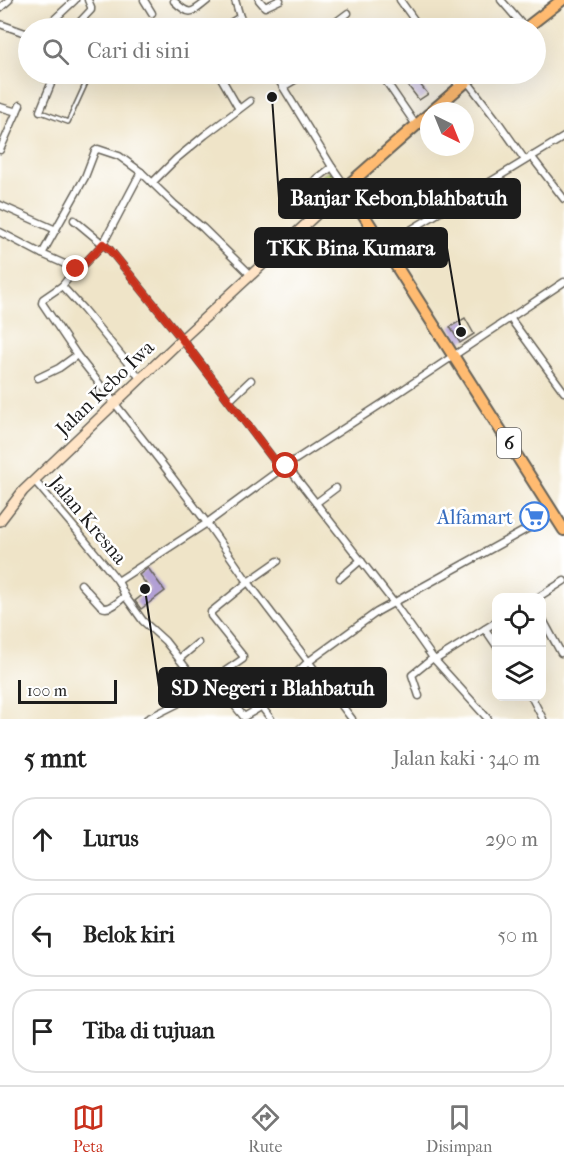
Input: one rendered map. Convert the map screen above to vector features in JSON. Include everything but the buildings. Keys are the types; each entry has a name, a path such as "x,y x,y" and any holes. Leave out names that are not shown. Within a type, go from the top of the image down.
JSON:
{"highway":[{"path":"538,18 562,0"},
{"path":"442,102 462,84"},
{"path":"346,187 420,122"},
{"name":"6","path":"346,187 564,530"}],"main road":[{"name":"Jalan Kebo Iwa","path":"0,521 34,480 346,187"}],"street":[{"path":"0,8 9,0"},
{"path":"56,18 75,0"},
{"path":"84,18 91,10 89,3 97,0"},
{"path":"144,0 152,13"},
{"path":"174,1 183,11 187,12 208,0"},
{"path":"235,0 240,17"},
{"path":"259,0 265,8 280,0"},
{"path":"400,0 413,18"},
{"path":"501,0 516,18"},
{"path":"341,18 348,13"},
{"path":"0,24 18,30"},
{"path":"40,111 51,84"},
{"path":"225,84 239,109"},
{"path":"281,84 346,187"},
{"path":"283,87 288,84"},
{"path":"388,84 416,125"},
{"path":"470,84 528,158 564,199"},
{"path":"152,183 176,159 250,101"},
{"path":"0,150 20,105"},
{"path":"0,107 17,112"},
{"path":"384,246 564,137"},
{"path":"42,254 85,177 94,151 97,149 119,156 141,172 251,275"},
{"path":"285,204 332,167"},
{"path":"141,172 105,245 76,269 62,286 43,299 42,303 77,355 207,523 248,582 352,719"},
{"path":"0,205 56,230"},
{"path":"74,220 105,245 284,468 316,502 434,659 488,719"},
{"path":"0,232 76,269"},
{"path":"118,581 564,282"},
{"path":"62,286 140,378"},
{"path":"510,318 564,392"},
{"path":"38,378 59,368 77,355"},
{"path":"230,400 251,380"},
{"name":"Jalan Kresna","path":"34,480 118,581 125,596 143,621 165,641 201,687"},
{"path":"316,502 336,488"},
{"path":"235,706 244,717 264,705 308,662 352,629 394,603 554,514"},
{"path":"340,578 361,560"},
{"path":"147,719 177,704 243,659 211,613 248,582 278,561"},
{"path":"544,593 564,581"},
{"path":"81,584 106,609 125,596"},
{"path":"419,696 412,675 492,625"},
{"path":"546,625 561,653"},
{"path":"485,629 492,639"},
{"path":"179,659 198,643"},
{"path":"534,701 543,719"},
{"path":"264,705 264,710 271,719"}],"lane":[{"path":"40,111 68,122 85,84"}],"green space":[{"path":"329,170 335,174 333,176 338,186 336,193 325,203 310,185"}],"place":[{"name":"Banjar Kebon,blahbatuh","path":"272,97"},
{"name":"TKK Bina Kumara","path":"461,332"},
{"name":"Alfamart","path":"534,517"},
{"name":"SD Negeri 1 Blahbatuh","path":"145,589"}],"route":[{"path":"76,269 103,244 110,250 230,400 281,469 286,466"}]}
